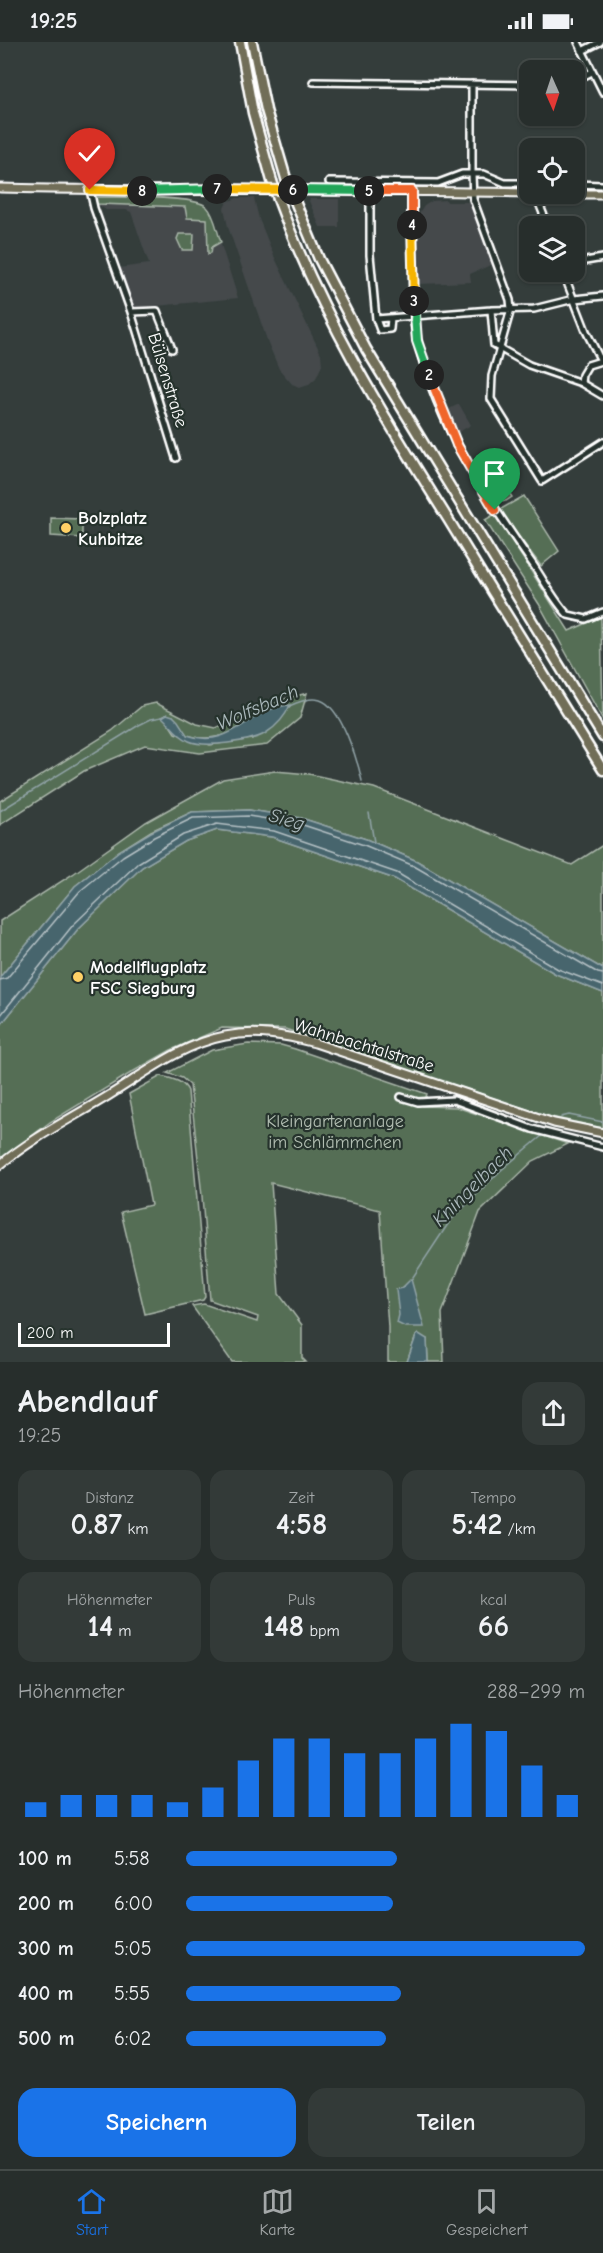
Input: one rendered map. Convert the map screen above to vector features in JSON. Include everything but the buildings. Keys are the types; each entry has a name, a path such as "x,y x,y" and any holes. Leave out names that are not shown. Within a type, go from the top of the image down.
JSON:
{"highway":[{"path":"240,42 253,113 272,181 297,247 326,312 406,452 603,770"},
{"path":"252,42 266,110 287,182 319,259 366,349 603,737"}],"main road":[{"path":"0,188 519,193"},
{"path":"585,194 603,194"},
{"name":"Wahnbachtalstraße","path":"0,1165 54,1128 173,1056 196,1045 224,1036 258,1033 285,1035 315,1043 554,1123 603,1133"}],"street":[{"path":"578,42 603,92"},
{"path":"582,51 600,42"},
{"path":"585,76 592,72"},
{"path":"313,82 519,85"},
{"path":"472,84 472,199 510,300 511,309 492,376 491,399 542,481 603,442"},
{"path":"329,182 438,183 462,174 484,174 505,183 519,183"},
{"path":"585,184 603,185"},
{"name":"Bülsenstraße","path":"90,190 176,458"},
{"path":"370,191 370,255 376,320 380,330 390,329 391,318"},
{"path":"412,191 414,323 424,363 452,436 495,510 568,615 586,619 603,612"},
{"path":"585,261 603,258"},
{"path":"567,282 586,331 602,361 588,365 582,375 581,383"},
{"path":"376,320 491,310 534,309 574,299 603,296"},
{"path":"491,310 494,345 529,365 581,383 603,396"},
{"name":"Bülsenstraße","path":"130,312 157,311 172,349"},
{"path":"401,1097 418,1102 454,1100 532,1129 603,1147"}],"shaded area":[{"path":"95,197 187,199 205,204 210,210 238,298 136,308 131,305 118,268 149,264 131,212 106,210 95,203"},
{"path":"237,198 254,198 259,219 274,256 321,354 322,365 316,378 309,384 299,387 292,384 279,369 268,343 228,227 224,208 227,202"},
{"path":"310,199 339,199 339,227 320,227"},
{"path":"446,200 447,202 470,202 493,264 470,274 471,282 419,284 417,224 419,214 424,206 432,201"},
{"path":"459,404 471,425 457,433 447,410"}],"green space":[{"path":"95,197 172,199 200,203 212,214 221,242 212,247 211,253 208,254 207,219 187,218 185,207 98,204 95,203"},
{"path":"179,234 194,234 193,250 182,250 177,239"},
{"path":"493,468 512,497 506,501 495,499 481,476"},
{"path":"524,496 559,551 541,566 501,513 501,509"},
{"path":"495,514 569,631 601,617 603,720 539,604 485,520"},
{"name":"Bolzplatz Kuhbitze","path":"51,518 82,519 82,538 51,536"},
{"path":"307,693 300,718 267,745 200,753 145,745 84,771 0,825 0,801 112,731 142,706 156,703 197,724 216,728 281,700","holes":["279,706 290,706 252,739 210,745 175,733 167,721 173,716 187,735 212,738 235,731"]},
{"path":"275,771 309,774 374,788 572,865 603,845 603,969 417,861 366,839 301,818 249,810 192,812 151,831 119,851 75,886 0,977 0,921 73,874 146,822 223,779"},
{"path":"217,830 272,837 395,879 556,974 603,993 603,1128 551,1117 285,1029 222,1028 171,1050 134,1071 50,1122 0,1160 0,1026 78,929 142,867 186,841"},
{"name":"Kleingartenanlage im Schlämmchen","path":"248,1044 281,1045 295,1049 427,1094 423,1106 456,1107 568,1144 533,1161 480,1212 442,1313 444,1362 428,1362 427,1339 416,1336 407,1362 388,1362 388,1327 380,1210 271,1183 279,1294 302,1325 302,1358 306,1362 232,1362 192,1306 204,1304 257,1322 258,1317 210,1300 190,1085 182,1078 167,1073 212,1050"},
{"path":"161,1076 180,1082 188,1091 205,1297 203,1300 145,1314 121,1212 151,1205 129,1094"}],"water":[{"path":"290,705 280,721 266,733 228,743 205,744 189,741 177,733 162,717 167,714 173,716 187,735 203,738 216,737 229,733 263,713"},
{"name":"Sieg","path":"249,810 301,818 366,839 417,861 603,969 603,993 556,974 395,879 272,837 217,830 186,841 142,867 78,929 0,1026 0,977 75,886 119,851 192,812"},
{"path":"411,1279 424,1327 405,1327 397,1323 399,1315 396,1290"},
{"path":"419,1334 427,1339 428,1362 407,1362 416,1336"}],"waterway":[{"name":"Wolfsbach","path":"289,706 312,699 328,704 347,736 362,781"},
{"name":"Wolfsbach","path":"0,811 139,725 162,717"},
{"name":"Wolfsbach","path":"369,813 374,842"},
{"name":"Kningelbach","path":"561,1117 569,1115 603,1122"},
{"name":"Kningelbach","path":"411,1280 450,1221 499,1172 543,1135"}],"place":[{"name":"Bolzplatz Kuhbitze","path":"66,528"},
{"name":"Modellflugplatz FSC Siegburg","path":"78,977"}],"route":[{"path":"90,190 412,191 414,323 417,341 452,436 495,510"}]}
